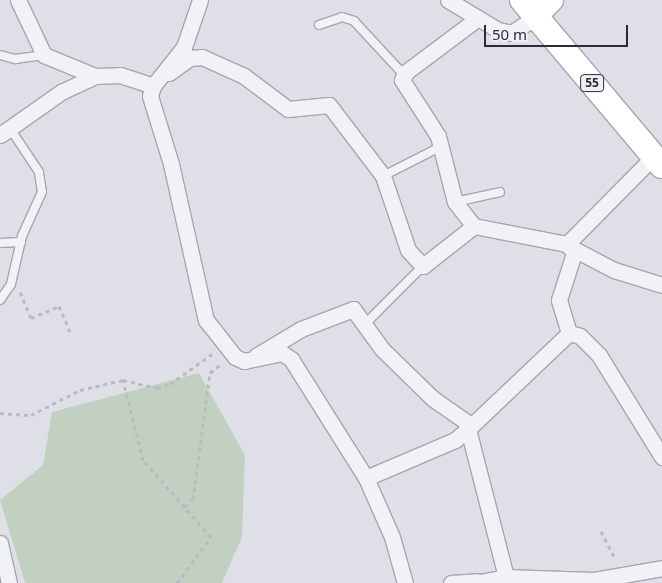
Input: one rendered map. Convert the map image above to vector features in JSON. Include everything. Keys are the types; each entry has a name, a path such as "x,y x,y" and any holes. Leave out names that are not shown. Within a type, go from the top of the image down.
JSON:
{"main road":[{"name":"55","path":"537,5 658,162"}],"street":[{"path":"18,0 44,55 95,76"},
{"path":"448,0 478,18 512,33 537,5"},
{"path":"201,4 184,47 155,83 151,105 171,164 200,303 227,351 244,361 301,329 353,309 382,348 432,398 465,421 506,577"},
{"path":"478,18 404,75 402,80 427,116 440,147 456,202 474,226 571,249 662,285"},
{"path":"6,133 61,92 95,76 120,75 155,83 190,58 202,57 244,76 288,109 329,105 383,176 408,250 423,266 474,226"},
{"path":"569,333 559,300 571,249 658,162"},
{"path":"366,478 454,440 569,333"},
{"path":"569,333 580,336 599,355 662,457"},
{"path":"255,356 282,353 298,366 366,478 392,537 405,583"},
{"path":"0,543 9,583"},
{"path":"452,583 476,582 506,577 618,579 662,568"}],"lane":[{"path":"319,25 342,17 354,21 404,75"},
{"path":"0,55 15,59 44,55"},
{"path":"0,300 12,280 21,242 42,185 34,160 6,133"},
{"path":"383,176 440,147"},
{"path":"456,202 500,192"},
{"path":"0,243 21,242"},
{"path":"365,324 398,296 423,266"}],"path":[{"path":"12,280 31,318 59,306 70,332"},
{"path":"0,413 31,415 80,390 123,380 157,388 170,384 227,351"},
{"path":"185,507 193,499 210,373 227,351"},
{"path":"123,380 144,460 211,537 178,583"},
{"path":"601,531 618,579"}],"green space":[{"path":"199,373 245,455 242,537 222,583 25,583 0,500 43,465 52,412"}]}
